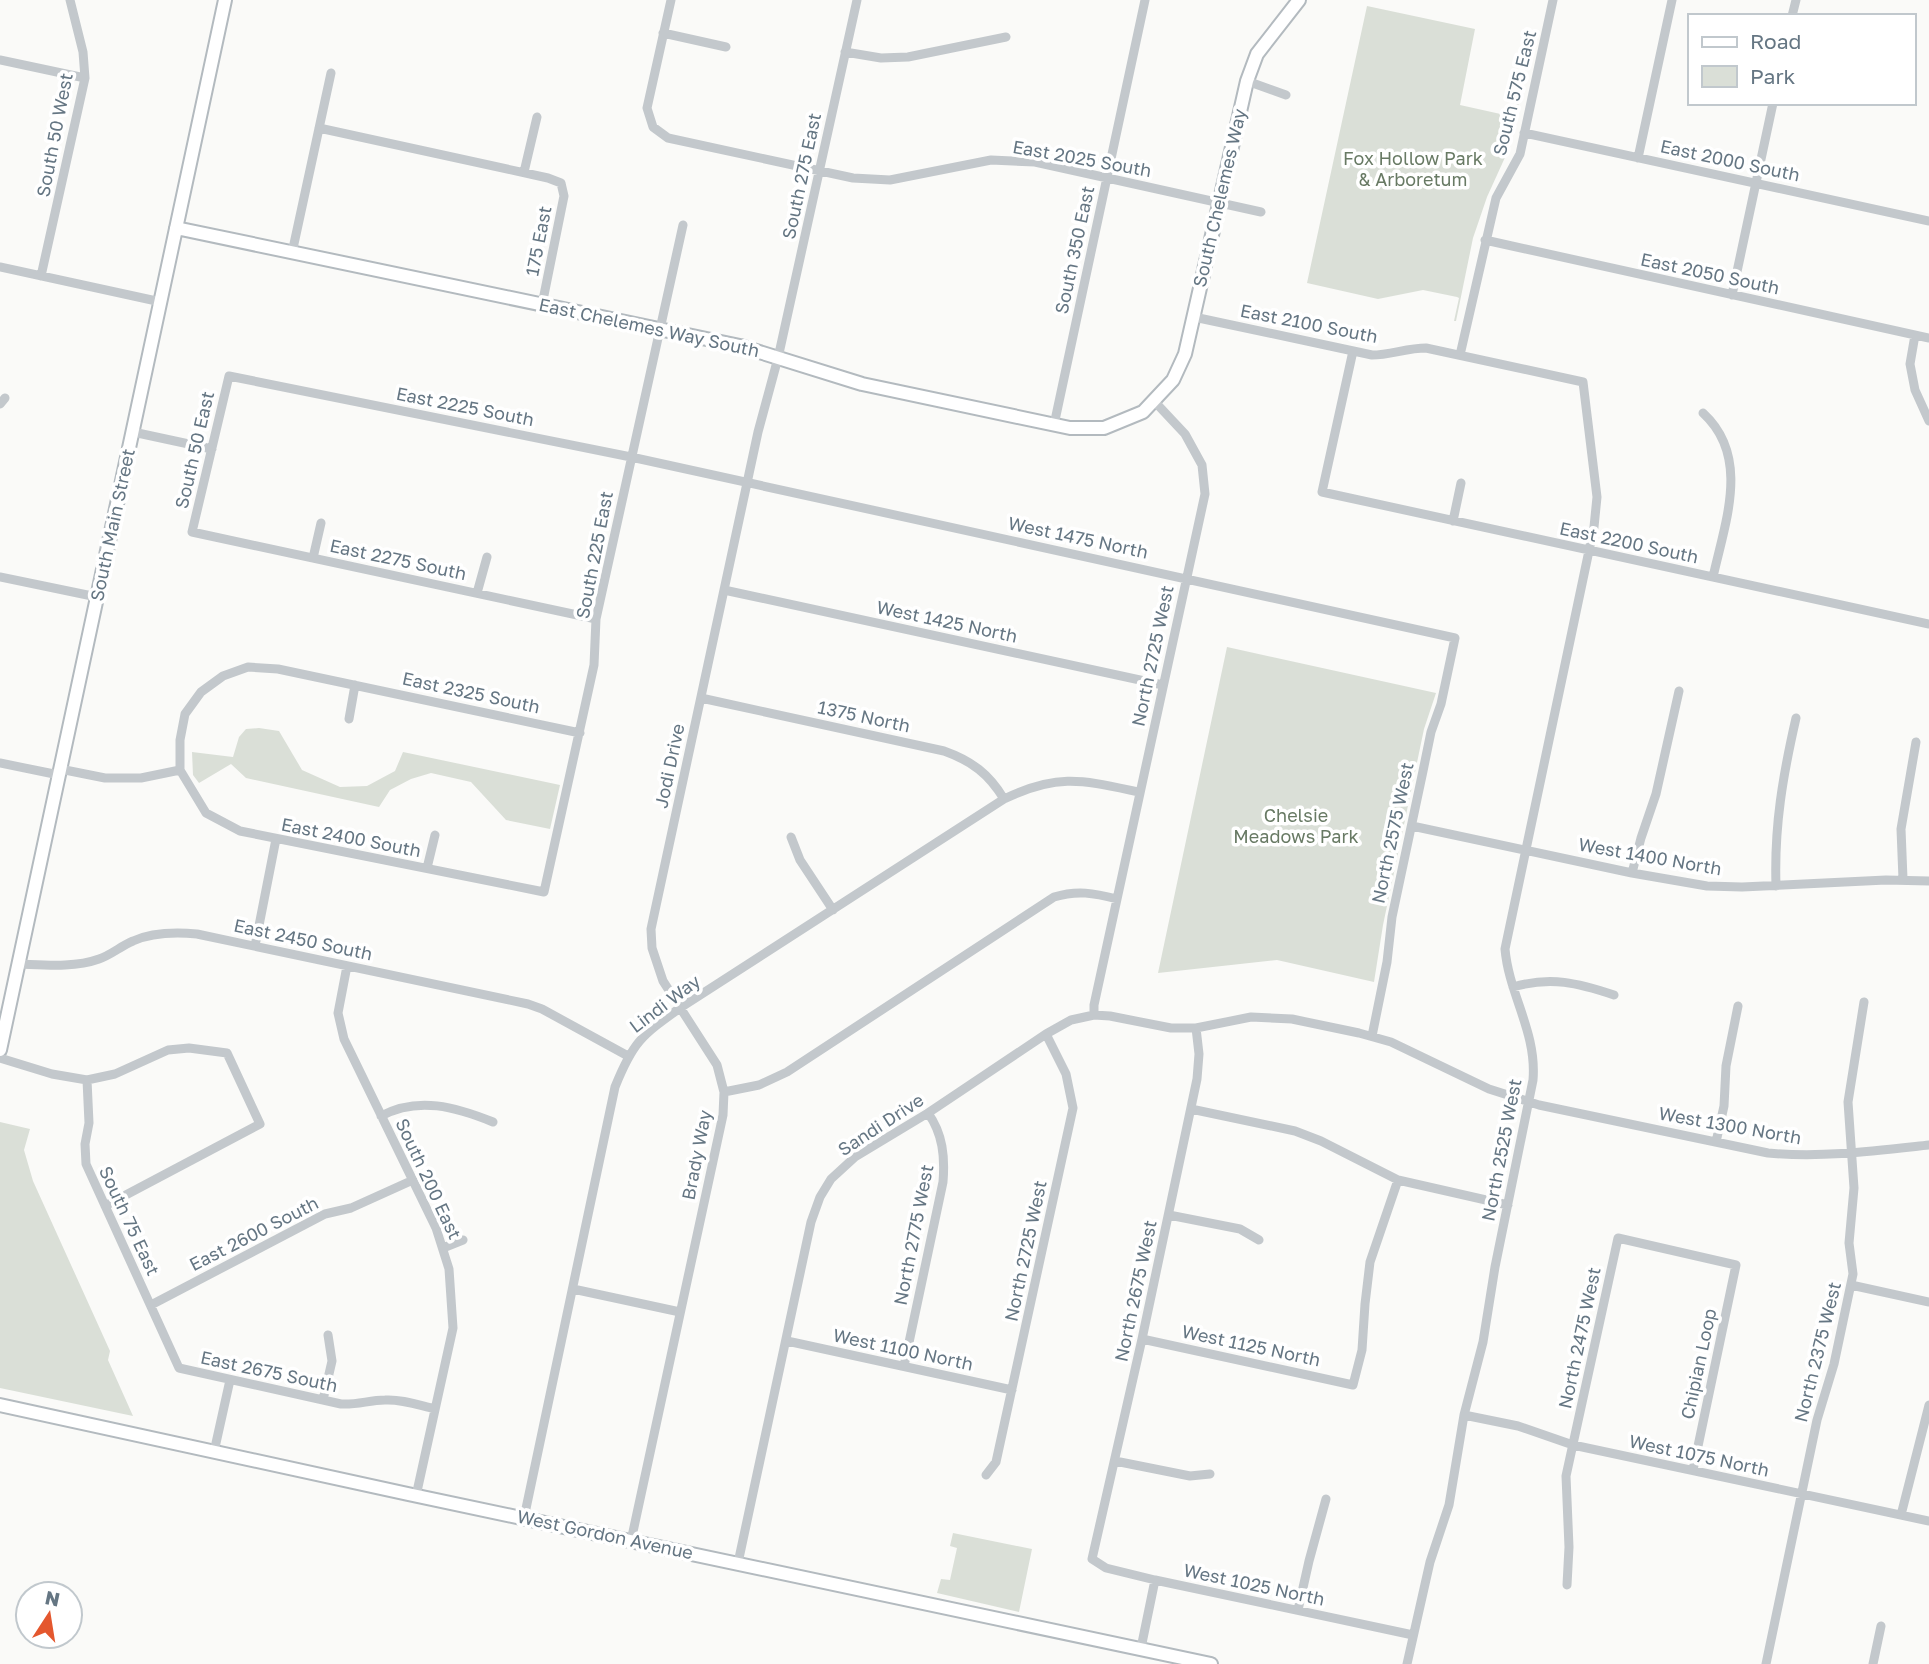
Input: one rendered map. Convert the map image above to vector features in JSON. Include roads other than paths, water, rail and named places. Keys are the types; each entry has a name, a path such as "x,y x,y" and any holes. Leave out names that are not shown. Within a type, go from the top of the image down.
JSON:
{"street":[{"name":"South 50 West","path":"41,276 85,78 83,52 70,0"},
{"name":"South Main Street","path":"0,1050 225,0"},
{"path":"671,0 663,33 726,47"},
{"name":"South 275 East","path":"758,432 778,358 857,0"},
{"name":"South 350 East","path":"1054,425 1145,0"},
{"name":"South Chelemes Way","path":"1154,402 1173,380 1181,363 1194,317 1247,81 1257,54 1299,0"},
{"name":"South 575 East","path":"1461,355 1496,198 1520,154 1553,0"},
{"path":"1638,158 1672,0"},
{"name":"East 2025 South","path":"663,33 647,108 653,127 668,138 853,178 890,180 991,160 1035,162 1261,212"},
{"path":"845,52 881,58 908,57 1006,37"},
{"path":"0,60 85,78"},
{"path":"292,253 331,73"},
{"path":"1247,81 1286,95"},
{"path":"1732,295 1773,105"},
{"path":"320,128 524,172 537,117"},
{"name":"East 2000 South","path":"1524,133 1929,221"},
{"name":"175 East","path":"524,172 561,183 564,196 542,305"},
{"name":"South 225 East","path":"544,892 594,666 596,619 683,225"},
{"name":"East Chelemes Way South","path":"176,228 740,346 888,391 1070,428 1104,428 1133,417 1154,402"},
{"name":"East 2050 South","path":"1485,240 1929,338"},
{"path":"0,267 161,302"},
{"name":"East 2100 South","path":"1194,317 1372,355 1426,348 1583,382"},
{"path":"1915,335 1910,364 1915,390 1929,421"},
{"name":"East 2200 South","path":"1353,351 1322,492 1929,624"},
{"name":"East 2225 South","path":"229,376 694,471"},
{"name":"South 50 East","path":"192,532 229,376"},
{"name":"North 2525 West","path":"1407,1664 1430,1562 1449,1505 1464,1415 1483,1342 1533,1080 1534,1053 1506,965 1505,948 1590,550 1597,497 1583,382"},
{"name":"North 2725 West","path":"1139,792 1205,494 1202,465 1185,434 1154,402"},
{"path":"1703,413 1716,425 1728,452 1732,485 1713,577"},
{"path":"133,432 212,449"},
{"name":"Jodi Drive","path":"724,1092 717,1065 656,966 651,929 758,432"},
{"name":"West 1475 North","path":"694,471 1455,638"},
{"path":"1453,521 1461,483"},
{"name":"East 2275 South","path":"313,558 321,523"},
{"name":"East 2275 South","path":"192,532 596,619"},
{"name":"East 2275 South","path":"477,593 487,557"},
{"path":"0,577 97,597"},
{"name":"West 1425 North","path":"724,590 1163,685"},
{"name":"North 2575 West","path":"1371,1036 1387,962 1392,917 1431,732 1441,704 1455,638"},
{"name":"East 2325 South","path":"180,770 180,740 185,714 201,692 223,676 248,667 278,668 580,733"},
{"path":"349,719 355,685"},
{"path":"1632,873 1640,838 1656,794 1679,691"},
{"name":"1375 North","path":"701,698 963,757 989,778 1004,799"},
{"path":"1776,886 1777,811 1796,718"},
{"path":"1903,879 1901,829 1916,742"},
{"path":"0,763 105,778 141,778 180,770"},
{"name":"East 2400 South","path":"180,770 206,813 240,831 544,892"},
{"name":"Lindi Way","path":"524,1518 615,1087 637,1042 680,1008 1004,799 1050,781 1097,782 1139,792"},
{"path":"1094,1015 1139,792"},
{"name":"West 1400 North","path":"1412,826 1632,873 1707,886 1776,886 1903,879 1929,881"},
{"path":"427,868 435,835"},
{"path":"791,837 800,860 833,910"},
{"path":"255,946 276,839"},
{"name":"Brady Way","path":"631,1541 723,1115 724,1092 759,1084 787,1072 1054,897 1072,892 1089,892 1117,898"},
{"name":"East 2450 South","path":"19,964 65,966 100,959 134,941 155,934 197,934 528,1004 628,1056"},
{"name":"South 200 East","path":"347,966 338,1013 344,1039 412,1180 443,1248 449,1269 453,1328 416,1496"},
{"path":"1513,987 1545,980 1584,985 1614,995"},
{"name":"North 2375 West","path":"1766,1664 1817,1420 1834,1364 1851,1285 1849,1243 1854,1188 1848,1102 1864,1002"},
{"path":"1716,1142 1724,1106 1726,1066 1738,1006"},
{"name":"West 1300 North","path":"1094,1015 1156,1027 1196,1028 1251,1017 1292,1018 1371,1036 1408,1049 1489,1089 1528,1101 1768,1153 1800,1156 1929,1145"},
{"name":"Sandi Drive","path":"738,1563 811,1222 820,1197 831,1179 855,1157 928,1113 1046,1034 1071,1020 1094,1015"},
{"name":"North 2675 West","path":"1092,1559 1191,1109 1199,1066 1196,1028"},
{"name":"North 2725 West","path":"986,1475 996,1462 1073,1108 1066,1074 1046,1034"},
{"path":"0,1058 52,1074 87,1080 115,1073 168,1050 189,1048 227,1053 260,1124 105,1206"},
{"name":"South 75 East","path":"87,1080 89,1123 85,1144 86,1164 178,1368"},
{"path":"381,1116 406,1105 422,1104 454,1109 493,1122"},
{"path":"1191,1109 1295,1131 1321,1141 1398,1180 1508,1205"},
{"name":"North 2775 West","path":"904,1366 943,1182 945,1160 940,1134 928,1113"},
{"name":"East 2600 South","path":"151,1305 325,1214 351,1208 412,1180"},
{"name":"West 1125 North","path":"1142,1339 1353,1384 1362,1350 1370,1262 1398,1180"},
{"path":"1169,1215 1240,1230 1259,1240"},
{"name":"North 2475 West","path":"1567,1585 1569,1547 1565,1488 1618,1238 1736,1265"},
{"path":"443,1248 463,1240"},
{"name":"Chipian Loop","path":"1693,1470 1736,1265"},
{"path":"1851,1285 1929,1302"},
{"path":"573,1290 680,1312"},
{"path":"323,1400 332,1361 328,1335"},
{"name":"West 1100 North","path":"787,1341 1012,1390"},
{"name":"East 2675 South","path":"178,1368 341,1404 358,1405 395,1400 435,1409"},
{"path":"214,1452 230,1380"},
{"name":"West Gordon Avenue","path":"0,1405 1211,1664"},
{"path":"1901,1515 1929,1405"},
{"name":"West 1075 North","path":"1464,1415 1518,1426 1573,1445 1929,1521"},
{"path":"1115,1461 1190,1476 1210,1474"},
{"path":"1298,1610 1326,1499"},
{"name":"West 1025 North","path":"1092,1559 1106,1568 1155,1580 1413,1635"},
{"path":"1141,1648 1155,1580"},
{"path":"1873,1664 1881,1626"}],"park label":[{"name":"Fox Hollow Park & Arboretum","path":"1413,169"},
{"name":"Chelsie Meadows Park","path":"1296,826"}]}
